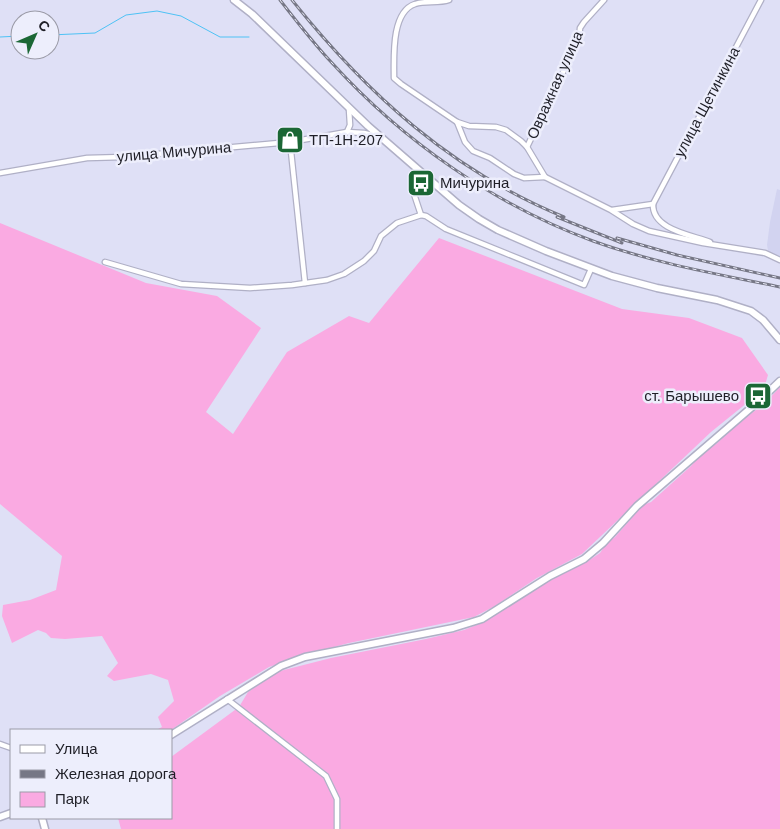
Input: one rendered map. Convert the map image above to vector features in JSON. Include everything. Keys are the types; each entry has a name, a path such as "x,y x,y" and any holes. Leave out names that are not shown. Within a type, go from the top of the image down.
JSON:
{"main road":[{"path":"241,3 349,109 459,205 479,219 498,230 591,269 656,288 717,300 751,312 763,320 780,340"},
{"path":"172,734 281,666 306,657 453,628 482,619 550,576 584,559 603,543 637,506 780,381"}],"street":[{"path":"449,0 416,4 408,7 404,12 396,30 394,78 457,122 468,126 496,127 506,130 527,147 544,177"},
{"name":"Овражная улица","path":"527,147 579,39 580,28 604,0"},
{"name":"улица Щетинкина","path":"653,204 761,0"},
{"path":"347,132 350,125 349,109"},
{"path":"457,122 465,142 472,151 500,163 514,174 524,178 544,177 649,231 703,244 765,253 780,260"},
{"name":"улица Мичурина","path":"0,172 87,158 124,157 290,142 347,132 380,137"},
{"path":"290,142 305,283"},
{"path":"412,188 421,215"},
{"path":"611,210 653,204 653,210 656,215 674,231 716,245"},
{"path":"105,262 181,284 250,288 327,280 344,274 364,261 374,251 381,236 397,222 421,215 426,216 446,229 584,285 591,269"},
{"path":"227,699 326,776 337,799 337,829"}],"shaded area":[{"path":"777,189 780,190 780,258 768,251 767,245"}],"green space":[{"path":"0,223 146,283 217,296 261,328 206,412 233,434 287,352 349,316 369,323 439,238 622,309 689,318 742,338 768,375 765,385 753,398 711,432 582,554 537,578 495,606 474,617 349,643 307,654 269,667 220,696 172,729 158,729 162,727 158,717 174,701 168,680 151,674 114,681 107,676 118,663 102,636 65,639 51,638 46,633 38,630 12,643 2,616 3,605 30,600 56,590 62,556 0,504"},
{"path":"780,387 780,829 121,829 118,819 172,819 172,756 239,707 248,692 263,681 280,671 331,658 464,630 484,622 543,584 600,553 606,544 615,537 643,505 651,502 691,466 702,452 716,444 741,421 764,404"}],"waterway":[{"path":"60,35 95,33 126,15 157,11 181,16 220,37 249,37"},
{"path":"0,37 10,36"}],"railway":[{"path":"280,0 326,56 389,119 452,168 486,189 521,209 557,226 616,249 686,267 780,287"},
{"path":"292,0 350,67 381,98 414,126 448,153 485,177 523,198 564,217"},
{"path":"557,217 622,243"},
{"path":"617,238 677,255 780,278"}],"place":[{"name":"ТП-1Н-207","path":"290,140"},
{"name":"Мичурина","path":"421,183"},
{"name":"ст. Барышево","path":"758,396"}]}
